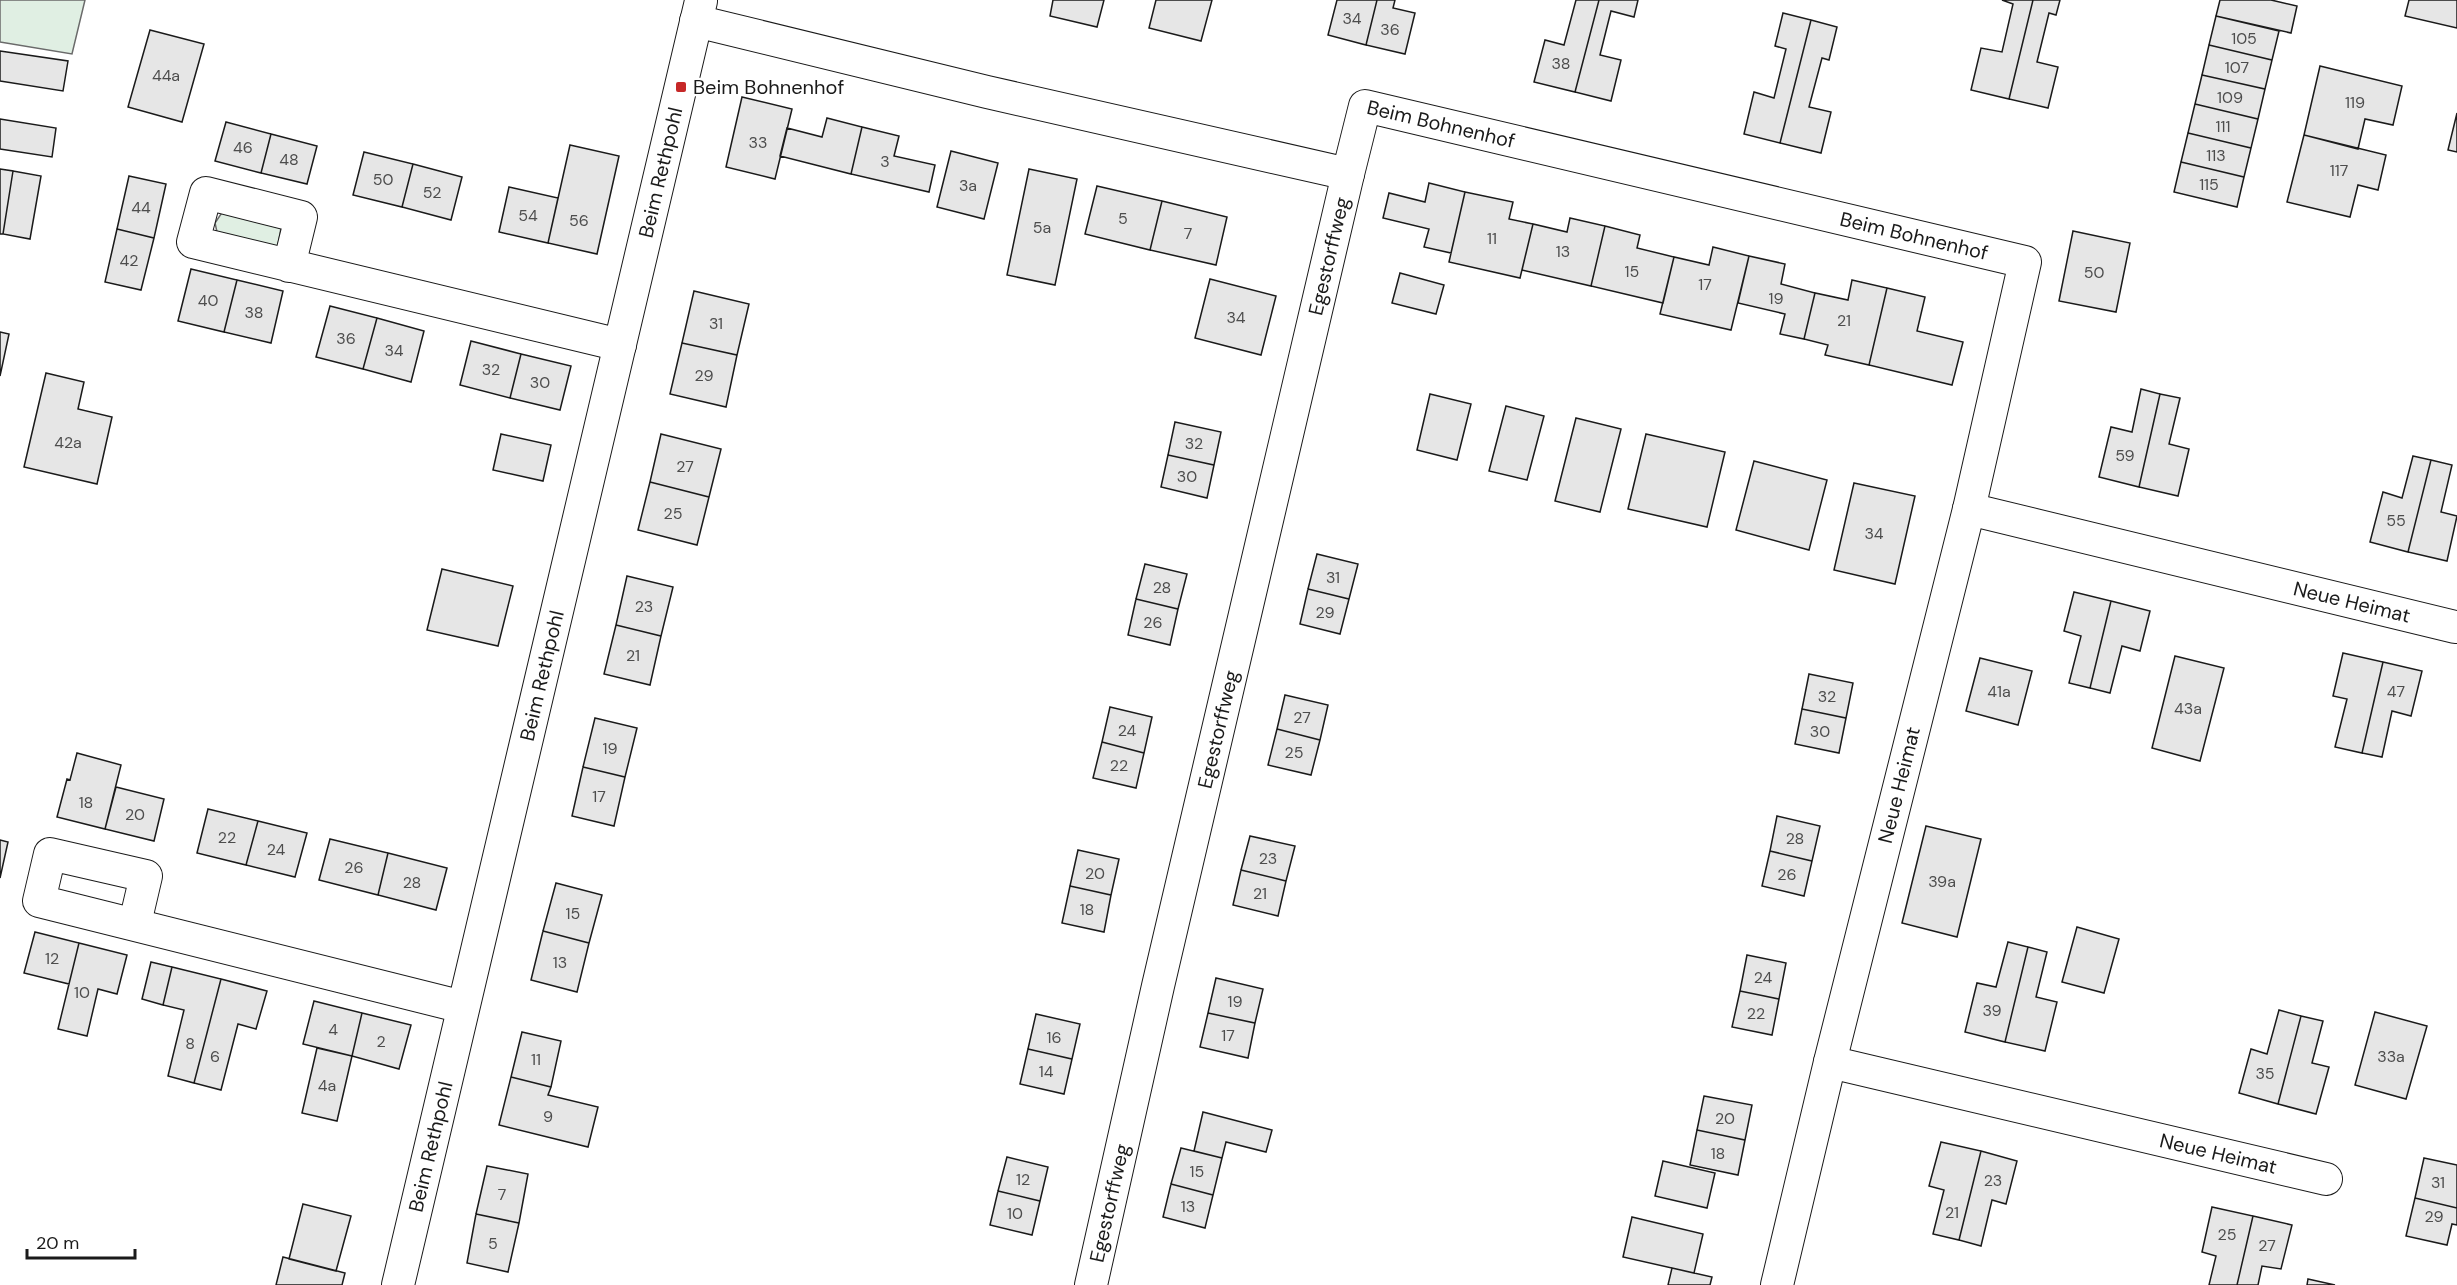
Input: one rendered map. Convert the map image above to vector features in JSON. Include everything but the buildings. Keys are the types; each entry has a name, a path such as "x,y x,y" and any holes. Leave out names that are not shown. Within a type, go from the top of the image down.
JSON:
{"street":[{"path":"698,11 1010,97 1348,174"},
{"name":"Beim Rethpohl","path":"398,1285 698,11"},
{"name":"Beim Bohnenhof","path":"1348,174 1365,106 2025,262"},
{"name":"Egestorffweg","path":"1091,1285 1161,974 1348,174"},
{"name":"Neue Heimat","path":"1777,1285 1830,1062 1969,509 2025,262"},
{"path":"289,266 620,345"},
{"name":"Neue Heimat","path":"1969,509 2455,627"},
{"path":"135,924 464,1007"},
{"name":"Neue Heimat","path":"1830,1062 2326,1179"}],"green space":[{"path":"0,0 85,0 72,54 0,42"},
{"path":"223,211 281,228 278,245 274,250 217,232 215,223"}],"place":[{"name":"Beim Bohnenhof","path":"681,87"}]}
